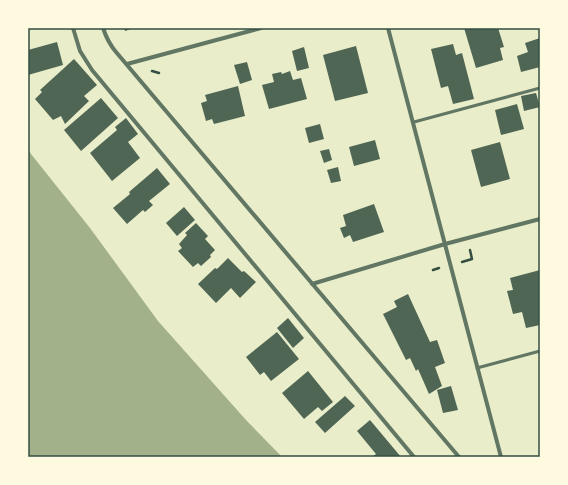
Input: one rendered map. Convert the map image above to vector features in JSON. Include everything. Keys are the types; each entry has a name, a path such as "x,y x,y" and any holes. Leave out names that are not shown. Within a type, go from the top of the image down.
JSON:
{"street":[{"path":"73,28 80,51 92,70 414,457"},
{"path":"103,28 105,36 111,45 459,457"},
{"path":"127,64 261,28"},
{"path":"388,28 501,457"},
{"path":"312,284 445,244 540,219"}],"lane":[{"path":"414,122 540,88"},
{"path":"477,368 540,351"}],"shaded area":[{"path":"28,148 31,154 90,228 158,321 246,420 282,457 28,457"}],"building":[{"path":"124,28 134,28 125,31"},
{"path":"464,28 498,28 504,47 500,48 503,60 476,68"},
{"path":"540,38 540,67 521,72 517,56 528,52 525,43"},
{"path":"57,42 63,65 28,75 28,50"},
{"path":"453,44 456,55 462,53 474,99 453,104 448,86 441,88 431,49"},
{"path":"356,46 368,93 335,101 323,55"},
{"path":"304,47 309,68 297,71 292,51"},
{"path":"74,59 97,85 84,96 89,101 65,124 61,116 53,120 35,99 42,92 40,90"},
{"path":"247,62 252,80 240,84 234,65"},
{"path":"290,71 293,80 301,78 307,99 269,109 262,85 274,82 272,74 281,72 282,74"},
{"path":"238,86 245,116 214,124 212,119 206,121 201,103 207,101 205,95"},
{"path":"536,93 540,107 524,111 521,96"},
{"path":"101,98 118,118 81,151 64,130"},
{"path":"517,104 524,129 501,135 495,110"},
{"path":"126,118 138,134 128,142 140,158 112,181 90,153 117,130 115,127"},
{"path":"320,124 324,139 309,143 305,128"},
{"path":"375,140 380,159 354,166 349,147"},
{"path":"500,142 510,179 481,187 471,150"},
{"path":"329,149 332,160 324,163 320,151"},
{"path":"338,167 341,181 331,183 327,170"},
{"path":"157,168 170,184 149,201 153,205 145,212 143,210 127,224 113,208"},
{"path":"374,204 384,232 353,242 350,235 344,238 340,228 346,226 343,215"},
{"path":"184,207 195,220 177,236 166,223"},
{"path":"196,223 208,236 205,239 215,250 210,255 211,257 201,266 198,263 193,267 178,251 182,248 179,244 187,235 185,233"},
{"path":"228,258 242,272 244,271 256,282 240,298 231,288 216,303 198,284"},
{"path":"540,270 540,325 526,328 522,312 513,314 507,291 513,290 510,278"},
{"path":"408,294 430,342 437,340 445,363 435,367 442,386 429,394 418,369 416,371 410,358 406,360 383,314 397,307 394,301"},
{"path":"288,318 304,338 293,348 277,328"},
{"path":"277,332 299,359 271,381 264,372 260,375 246,357"},
{"path":"308,371 333,402 322,411 318,407 304,419 282,393"},
{"path":"451,386 458,410 443,413 437,390"},
{"path":"345,396 355,406 325,433 315,422"},
{"path":"370,420 401,457 372,457 376,454 357,431"}]}
